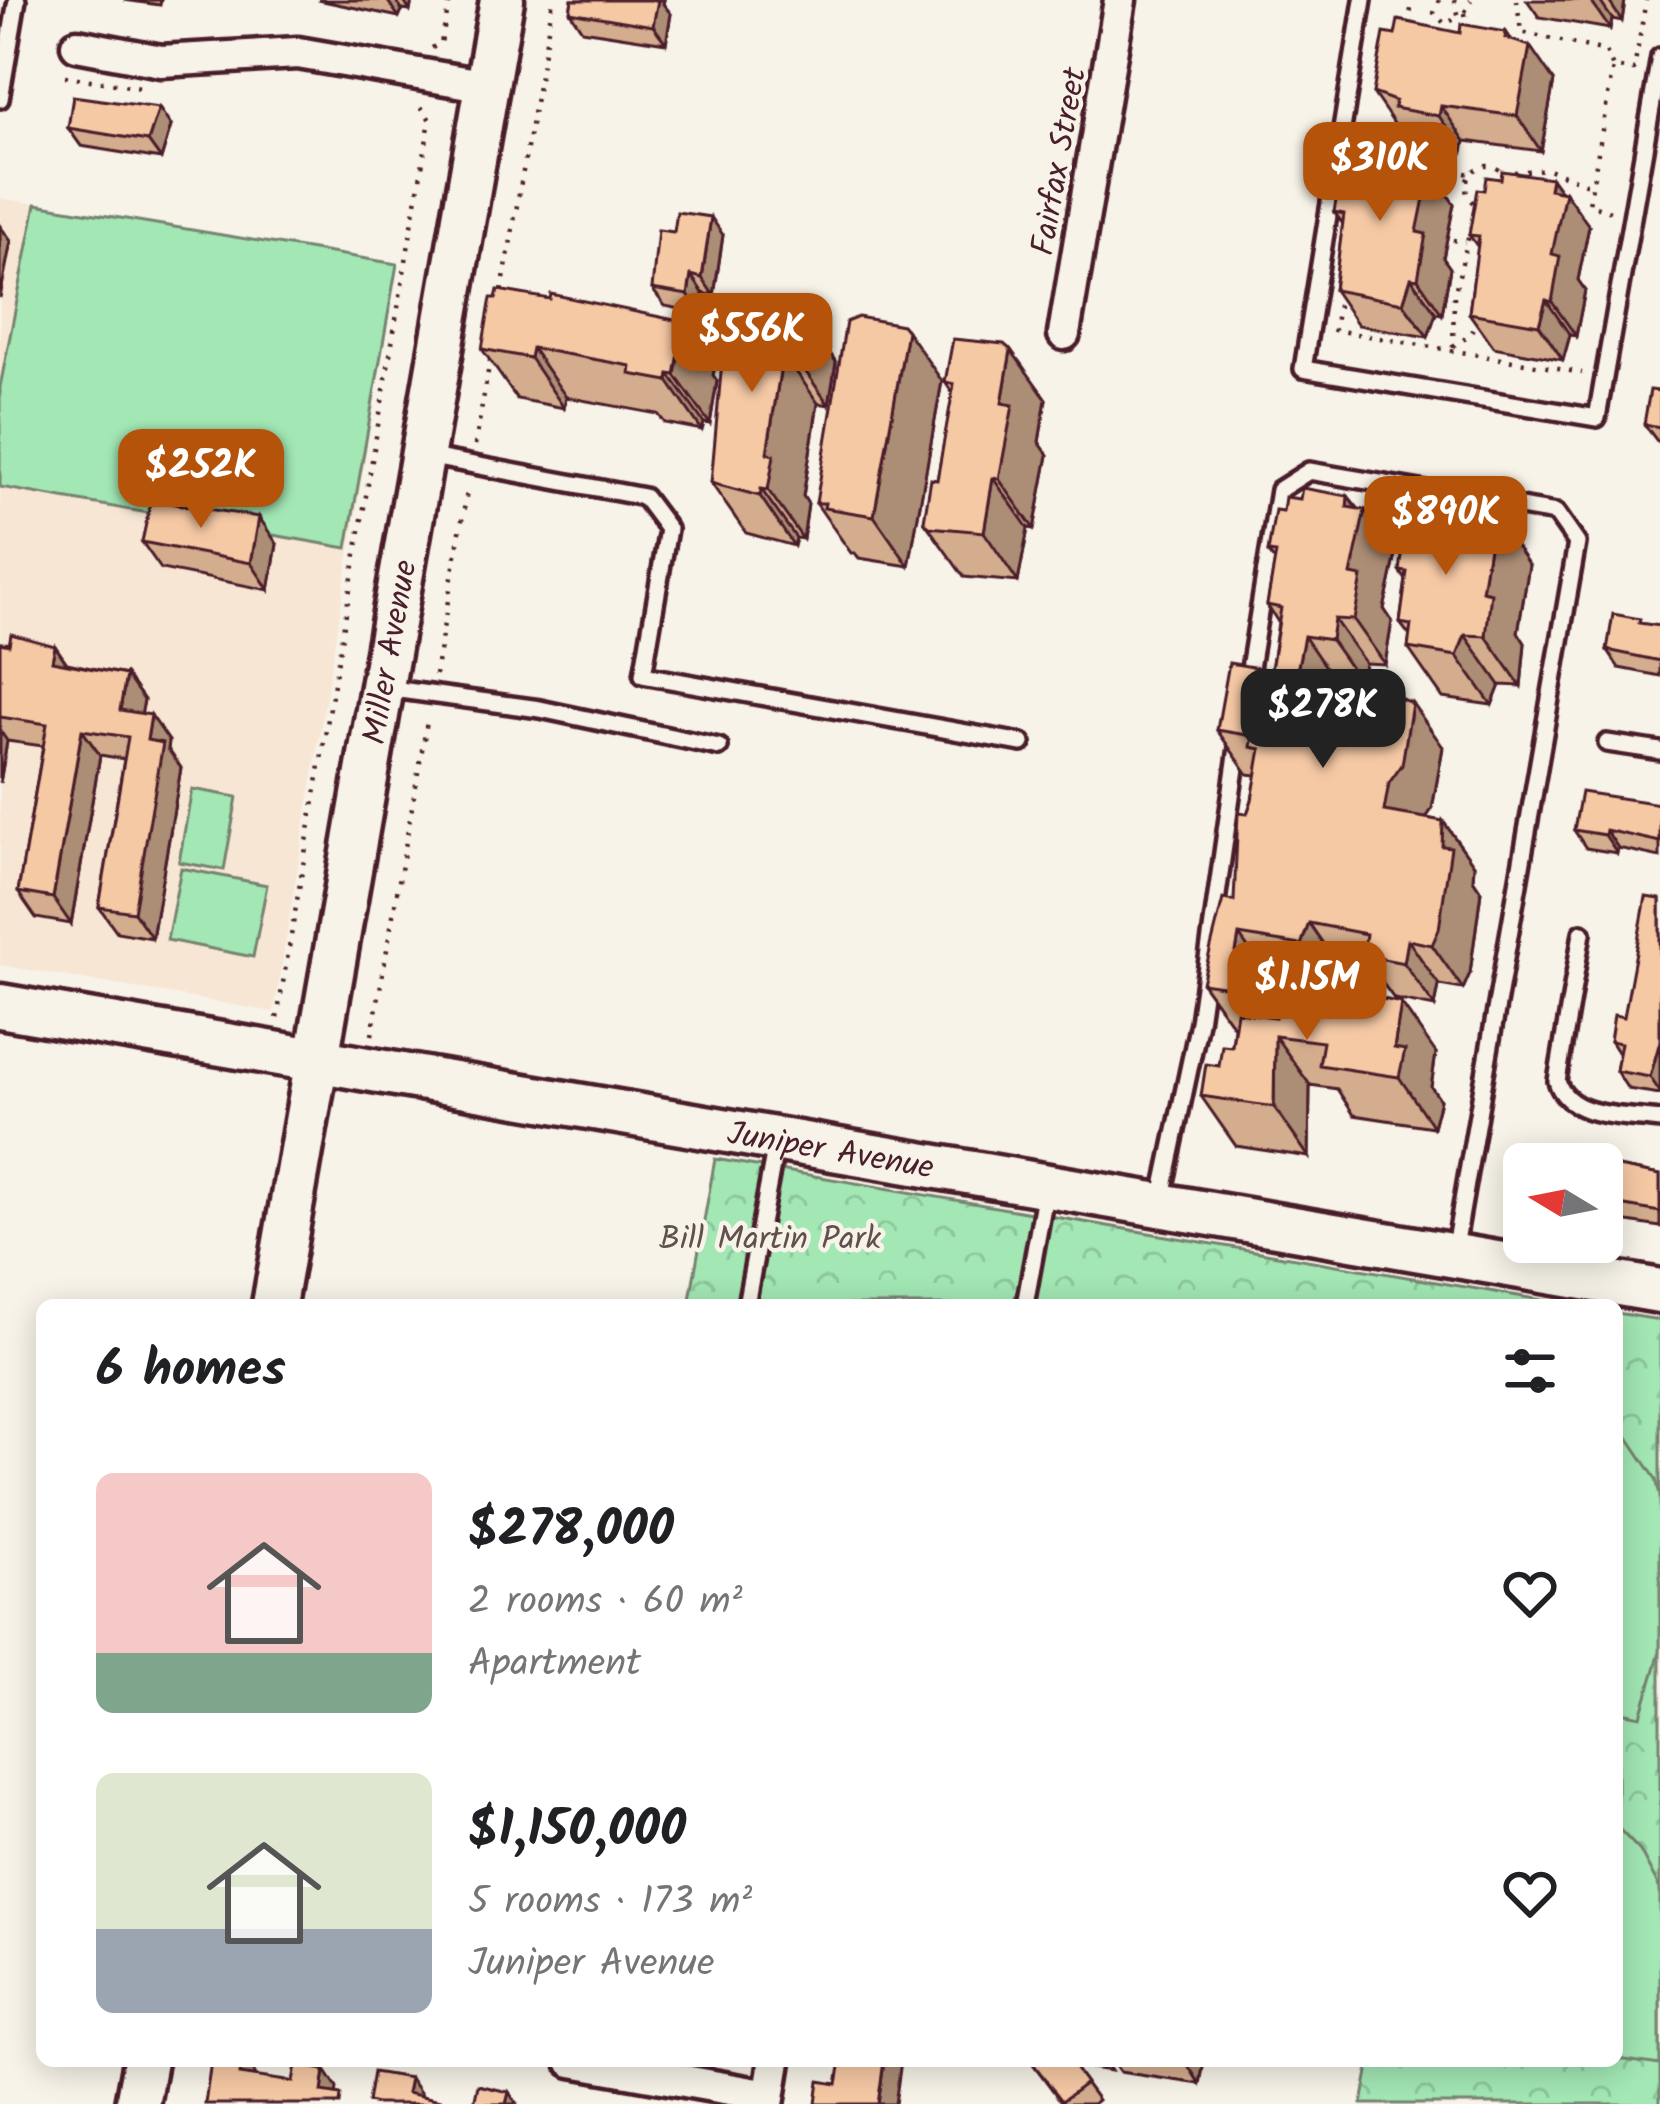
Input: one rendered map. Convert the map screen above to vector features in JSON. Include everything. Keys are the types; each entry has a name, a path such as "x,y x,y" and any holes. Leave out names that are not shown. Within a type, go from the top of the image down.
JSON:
{"street":[{"name":"Miller Avenue","path":"275,1299 502,0"},
{"name":"Fairfax Street","path":"1064,334 1120,0"},
{"path":"77,45 161,61 298,52 488,86"},
{"name":"Juniper Avenue","path":"0,1006 1660,1291"},
{"path":"137,2104 144,2067"},
{"path":"602,2067 769,2100 774,2067"}],"lane":[{"path":"0,99 17,0"},
{"path":"1363,0 1304,369 1598,418 1660,57"},
{"path":"423,455 644,497 668,529 643,675 1022,743"},
{"path":"1245,702 1280,490 1309,471 1556,513 1577,543 1454,1256"},
{"path":"382,688 540,710 719,747"},
{"path":"1160,1206 1199,1022 1241,725"},
{"path":"1607,742 1660,751"},
{"path":"1582,934 1557,1081 1562,1098 1575,1107 1660,1120"},
{"path":"747,1299 776,1141"},
{"path":"1026,1299 1046,1187"}],"path":[{"path":"499,307 553,0"},
{"path":"1406,40 1412,0"},
{"path":"1439,0 1434,13 1441,23 1453,22 1471,0"},
{"path":"1455,0 1473,38"},
{"path":"1517,0 1522,32"},
{"path":"1613,67 1634,70 1646,0"},
{"path":"1513,40 1522,32"},
{"path":"1522,32 1606,51 1613,67 1589,205 1611,208 1607,232"},
{"path":"65,76 145,89"},
{"path":"1383,170 1396,100"},
{"path":"277,1018 430,120 422,106 400,102"},
{"path":"1439,166 1444,136"},
{"path":"1388,144 1395,151"},
{"path":"1404,158 1470,174 1486,166 1502,173 1547,169 1593,186"},
{"path":"1470,174 1466,188 1477,206 1489,208 1505,197 1502,173"},
{"path":"1453,348 1454,296 1477,206"},
{"path":"1489,208 1491,220"},
{"path":"1441,238 1465,242"},
{"path":"1342,284 1334,330 1584,373"},
{"path":"1453,348 1469,336 1479,306"},
{"path":"372,1035 491,354"}],"shaded area":[{"path":"0,198 397,264 274,1012 0,965"}],"green space":[{"path":"36,204 397,264 347,548 0,487 0,387"},
{"path":"192,789 237,797 224,870 179,862"},
{"path":"181,868 267,885 253,957 167,940"},
{"name":"Bill Martin Park","path":"715,1159 1536,1299 690,1299"},
{"path":"1623,1314 1660,1320 1660,2104 1362,2104 1369,2067 1623,2067"},
{"path":"1623,1430 1656,1479 1660,1496 1660,1652 1641,1716 1623,1712"},
{"path":"1623,1833 1640,1851 1660,1889 1660,2065 1623,2060"}],"building":[{"path":"572,0 658,0 653,26 570,12"},
{"path":"1398,20 1460,33 1461,24 1506,32 1505,38 1530,46 1517,116 1441,106 1439,116 1394,108 1395,101 1373,93 1384,33 1395,35"},
{"path":"73,96 159,108 148,141 68,128"},
{"path":"1368,147 1416,155 1414,167 1430,169 1417,232 1426,234 1418,279 1411,278 1403,303 1334,290 1344,214 1334,212 1342,166 1349,167 1351,154 1366,157"},
{"path":"1502,171 1551,178 1549,189 1565,192 1552,254 1560,256 1552,302 1546,300 1539,325 1469,313 1479,236 1469,235 1477,189 1484,190 1486,177 1501,179"},
{"path":"677,212 711,217 702,278 691,275 688,295 652,289 658,230 674,232"},
{"path":"498,290 550,299 551,294 679,321 677,331 683,332 675,375 669,374 668,381 630,374 631,366 532,348 530,358 482,349 491,298 496,298"},
{"path":"741,302 794,305 801,313 794,355 783,353 767,453 774,455 768,490 761,489 760,496 711,483 723,350 734,351"},
{"path":"858,317 902,325 907,331 874,516 816,503 846,322"},
{"path":"953,339 1004,344 1011,350 1002,403 1013,405 984,532 929,527 924,521 931,479 937,480 954,384 945,382"},
{"path":"1650,390 1660,391 1660,427 1644,424"},
{"path":"1302,488 1348,496 1347,507 1365,510 1351,575 1362,577 1354,620 1334,619 1331,640 1304,636 1296,676 1386,684 1384,692 1412,703 1402,765 1389,783 1384,811 1443,821 1442,846 1451,847 1439,929 1432,945 1408,940 1404,963 1363,955 1366,934 1309,923 1301,945 1239,935 1230,987 1202,983 1223,899 1234,901 1238,813 1247,814 1261,749 1251,747 1253,736 1217,730 1229,663 1271,670 1281,608 1267,605 1276,553 1268,552 1275,510 1283,511 1285,497 1300,499"},
{"path":"151,500 259,517 251,563 142,542"},
{"path":"1421,503 1494,515 1482,591 1491,593 1486,636 1465,635 1457,656 1408,648 1411,625 1400,623 1407,572 1400,571 1406,525 1414,529"},
{"path":"1613,614 1660,626 1660,661 1607,650"},
{"path":"11,634 55,646 52,661 126,675 120,710 151,715 147,740 163,743 134,912 99,907 128,737 82,730 53,898 18,892 47,724 0,717 0,643 9,645"},
{"path":"1581,792 1660,804 1660,842 1606,830 1605,835 1574,830"},
{"path":"1646,897 1660,899 1660,1041 1650,1077 1616,1071 1621,1043 1610,1041 1614,1015 1624,1017"},
{"path":"1330,987 1401,1003 1394,1048 1405,1050 1399,1077 1319,1065 1323,1042 1275,1036 1274,1107 1201,1096 1206,1064 1219,1066 1222,1045 1232,1046 1237,1012 1275,1017 1278,995 1327,1002"},
{"path":"1623,1168 1660,1175 1660,1212 1623,1206"},
{"path":"210,2067 241,2067 240,2074 293,2082 296,2067 325,2070 322,2092 341,2095 340,2104 205,2104"},
{"path":"840,2067 883,2067 878,2104 816,2104 819,2081 837,2084"},
{"path":"1036,2067 1074,2067 1086,2083 1062,2101"},
{"path":"373,2072 410,2078 407,2093 460,2104 368,2102"},
{"path":"478,2085 509,2092 506,2104 474,2104"}]}
